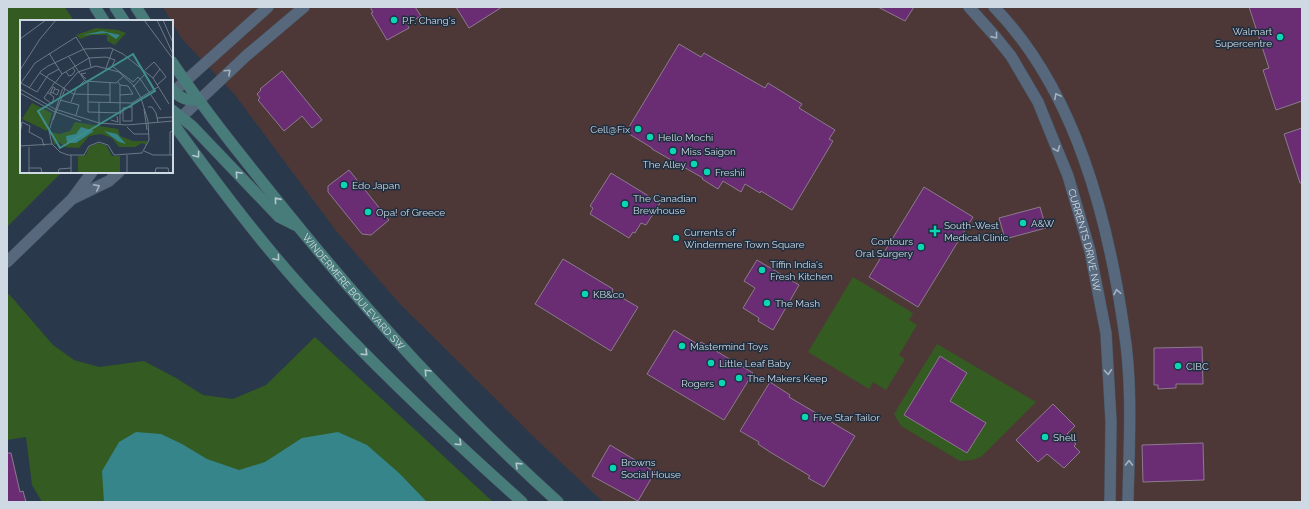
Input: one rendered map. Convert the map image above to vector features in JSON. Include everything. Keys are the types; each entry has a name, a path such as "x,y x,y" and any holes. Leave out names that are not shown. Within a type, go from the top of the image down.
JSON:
{"main road":[{"path":"95,7 103,20"},
{"path":"114,7 123,20"},
{"path":"136,7 144,20"},
{"name":"WINDERMERE BOULEVARD SW","path":"173,63 243,157 299,227 380,323 513,460 558,502"},
{"path":"173,91 180,97 194,100 199,99"},
{"path":"174,120 279,217 299,227"},
{"path":"174,120 261,239 305,290 420,406 522,502"}],"street":[{"path":"173,91 268,7"},
{"path":"174,120 304,7"},
{"name":"CURRENTS DRIVE NW","path":"969,7 1011,56 1038,102 1068,176 1090,251 1106,333 1111,421 1110,502"},
{"name":"CURRENTS DRIVE NW","path":"994,7 1013,26 1030,49 1059,98 1080,150 1097,202 1110,256 1124,331 1128,390 1128,502"},
{"path":"7,262 72,199 91,173"},
{"path":"72,199 109,181 118,173"}],"shaded area":[{"path":"7,7 65,7 73,20 20,20 20,173 61,173 7,227"},
{"path":"163,7 1302,7 1302,502 603,502 537,440 400,304 337,232 235,95 182,39 173,24 173,20 171,20"},
{"path":"853,277 913,313 909,320 917,325 899,355 905,359 886,390 873,382 869,389 808,352"},
{"path":"9,294 53,345 74,360 99,367 144,361 176,378 203,395 233,399 266,385 315,337 493,502 42,502 32,485 26,437 7,440 7,296"},
{"path":"937,344 1036,402 981,457 972,460 960,461 901,426 894,414"},
{"path":"136,432 161,434 182,444 207,459 239,470 265,462 302,438 338,432 367,445 399,473 427,502 104,502 102,471 119,442"}],"building":[{"name":"P.F. Chang's","path":"370,7 415,7 421,16 407,24 409,28 387,40 371,13 373,12"},
{"path":"456,7 502,7 469,28"},
{"path":"878,7 914,7 905,21"},
{"name":"Walmart Supercentre","path":"1249,7 1302,7 1302,101 1276,110 1263,70 1269,68"},
{"path":"679,44 701,57 704,53 765,88 768,83 802,104 799,108 835,130 829,139 833,141 792,210 761,191 760,193 745,184 741,192 723,181 718,189 702,179 703,178 652,149 626,132"},
{"path":"282,71 322,120 312,128 302,116 284,131 258,100 260,98 257,94 261,90 260,89"},
{"path":"1302,128 1302,183 1300,183 1284,134"},
{"path":"349,170 389,220 371,235 362,234 328,192 328,186"},
{"name":"The Canadian Brewhouse","path":"611,173 660,203 646,225 641,223 635,233 633,232 629,238 590,214 593,208 590,206"},
{"name":"Contours Oral Surgery","path":"924,187 973,217 918,307 869,277"},
{"name":"A&W","path":"1040,207 1046,228 1005,239 999,218"},
{"path":"563,259 613,289 612,292 638,307 611,351 535,304"},
{"path":"757,260 799,285 773,330 758,321 759,318 743,308 755,288 744,281"},
{"path":"674,330 699,345 701,342 753,373 724,420 647,374"},
{"name":"CIBC","path":"1202,347 1203,384 1176,384 1176,388 1158,389 1158,385 1154,385 1154,348"},
{"path":"940,356 967,373 950,401 986,423 967,453 904,415"},
{"path":"770,382 790,395 789,397 855,436 824,487 808,478 810,476 758,444 759,442 740,431"},
{"name":"Shell","path":"1053,404 1075,426 1067,434 1076,444 1074,446 1080,452 1064,468 1047,454 1038,462 1016,440"},
{"path":"1203,443 1204,480 1143,482 1142,445"},
{"path":"610,445 655,472 638,501 592,476"},
{"path":"7,453 11,453 20,492 23,491 26,502 7,502"}],"place":[{"name":"P.F. Chang's","path":"394,20"},
{"name":"Walmart Supercentre","path":"1280,37"},
{"name":"Cell@Fix","path":"638,129"},
{"name":"Hello Mochi","path":"650,137"},
{"name":"Miss Saigon","path":"673,151"},
{"name":"The Alley","path":"694,164"},
{"name":"Freshii","path":"707,172"},
{"name":"Edo Japan","path":"344,185"},
{"name":"The Canadian Brewhouse","path":"625,204"},
{"name":"Opa! of Greece","path":"368,212"},
{"name":"A&W","path":"1023,223"},
{"name":"South-West Medical Clinic","path":"935,231"},
{"name":"Currents of Windermere Town Square","path":"676,238"},
{"name":"Contours Oral Surgery","path":"921,247"},
{"name":"Tiffin India's Fresh Kitchen","path":"762,270"},
{"name":"KB&co","path":"585,294"},
{"name":"The Mash","path":"767,303"},
{"name":"Mastermind Toys","path":"682,346"},
{"name":"Little Leaf Baby","path":"711,363"},
{"name":"CIBC","path":"1178,366"},
{"name":"The Makers Keep","path":"739,378"},
{"name":"Rogers","path":"722,383"},
{"name":"Five Star Tailor","path":"805,417"},
{"name":"Shell","path":"1045,437"},
{"name":"Browns Social House","path":"613,468"}]}
